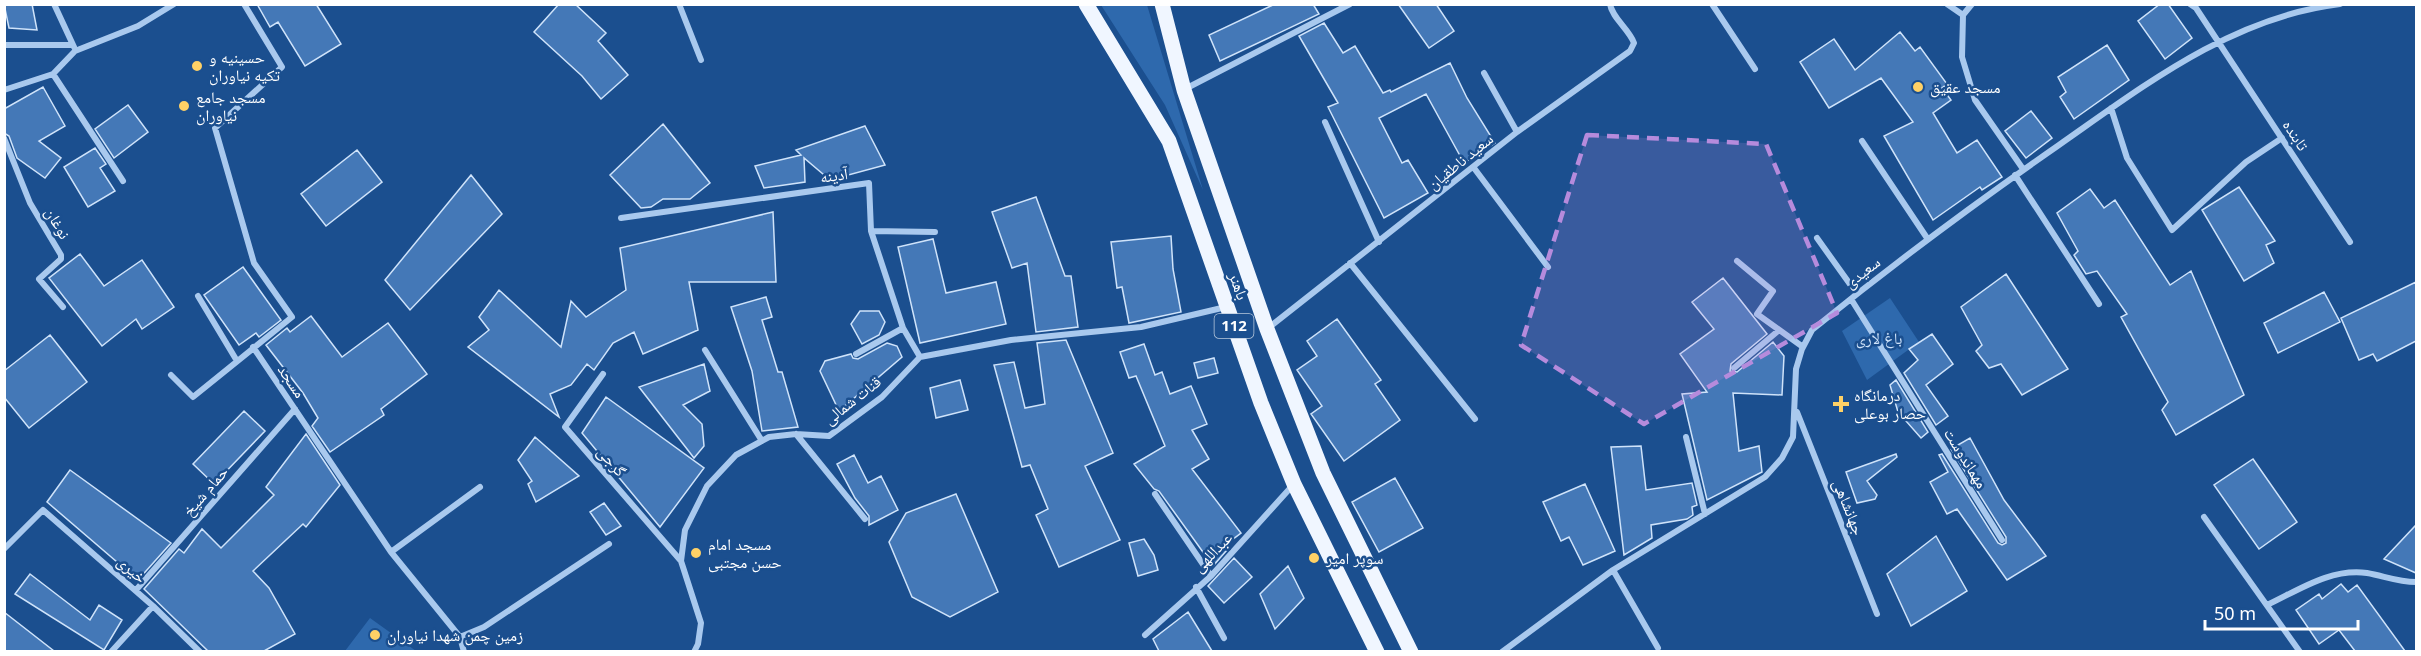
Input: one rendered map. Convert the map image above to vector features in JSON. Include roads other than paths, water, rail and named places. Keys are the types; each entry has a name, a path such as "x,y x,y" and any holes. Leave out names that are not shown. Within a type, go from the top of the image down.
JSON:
{"main road":[{"name":"باهنر","path":"1086,4 1169,141 1227,307 1294,484 1377,651"},
{"name":"باهنر","path":"1162,4 1184,90 1267,329 1323,473 1411,651"}],"street":[{"path":"54,4 74,48"},
{"path":"4,45 74,48 138,26 174,4"},
{"path":"171,375 193,397 292,317 254,264 215,128 282,67 244,4"},
{"path":"679,4 701,60"},
{"path":"1184,90 1350,4"},
{"name":"سعید ناطقیان","path":"1267,329 1517,132 1630,51 1634,43 1611,11 1610,4"},
{"path":"1712,4 1755,69"},
{"path":"1947,4 1962,15"},
{"path":"1972,4 1962,15 1962,57 1975,100 2023,169"},
{"name":"تابنده","path":"2190,4 2196,8 2219,42 2350,242"},
{"name":"سعیدی","path":"1502,651 1613,570 1765,477 1782,458 1793,437 1796,369 1803,347 1812,330 1928,238 2150,79 2219,42 2266,22 2340,4"},
{"path":"4,90 53,74 74,48"},
{"path":"1484,73 1517,132"},
{"path":"53,74 123,181"},
{"path":"2111,108 2127,158 2172,230 2238,168 2282,138"},
{"path":"1325,122 1379,242"},
{"name":"نوغان","path":"4,138 30,203 61,255 61,259 39,279 63,307"},
{"path":"1862,141 1928,238"},
{"path":"1474,168 1548,267"},
{"path":"2015,175 2099,304"},
{"name":"آدینه","path":"621,219 869,183 871,231 903,328 920,357"},
{"path":"871,231 935,232"},
{"path":"1817,238 1857,294"},
{"path":"1737,261 1773,291 1757,314 1803,347"},
{"path":"1350,263 1475,419"},
{"path":"198,296 237,361"},
{"name":"مهماندوست","path":"1851,299 2002,540"},
{"path":"920,357 1011,340 1141,327 1227,307"},
{"path":"856,354 903,328"},
{"path":"1734,368 1778,331"},
{"name":"مسجد","path":"253,347 392,552 460,637"},
{"path":"705,350 762,441"},
{"name":"قنات شمالى","path":"694,651 698,644 701,623 681,561 685,530 707,486 736,455 769,437 796,434 829,436 882,397 920,357"},
{"name":"گرجی","path":"603,374 565,427 681,561"},
{"name":"حمام شیخ","path":"136,590 295,409"},
{"name":"جهانشاهی","path":"1796,409 1877,614"},
{"path":"796,434 864,519"},
{"path":"1686,437 1705,514"},
{"name":"عبداللهی","path":"1145,635 1211,576 1294,484"},
{"path":"392,552 480,487"},
{"path":"1155,494 1211,576"},
{"name":"خیری","path":"6,546 43,510 136,590 200,651"},
{"path":"2204,518 2300,651"},
{"path":"464,651 460,637 484,627 609,544"},
{"path":"1613,570 1658,648"},
{"path":"2267,605 2336,572 2366,573 2401,582 2416,582"},
{"path":"1196,587 1224,638"},
{"path":"111,651 153,606"}],"place":[{"name":"حسینیه و تکیه نیاوران","path":"197,66"},
{"name":"مسجد عقیق","path":"1918,87"},
{"name":"مسجد جامع نیاوران","path":"184,106"},
{"name":"درمانگاه حصار بوعلی","path":"1841,404"},
{"name":"مسجد امام حسن مجتبی","path":"696,553"},
{"name":"سوپر امیر","path":"1314,558"},
{"name":"زمین چمن شهدا نیاوران","path":"375,635"}],"park label":[{"name":"باغ لاری","path":"1879,338"}]}
